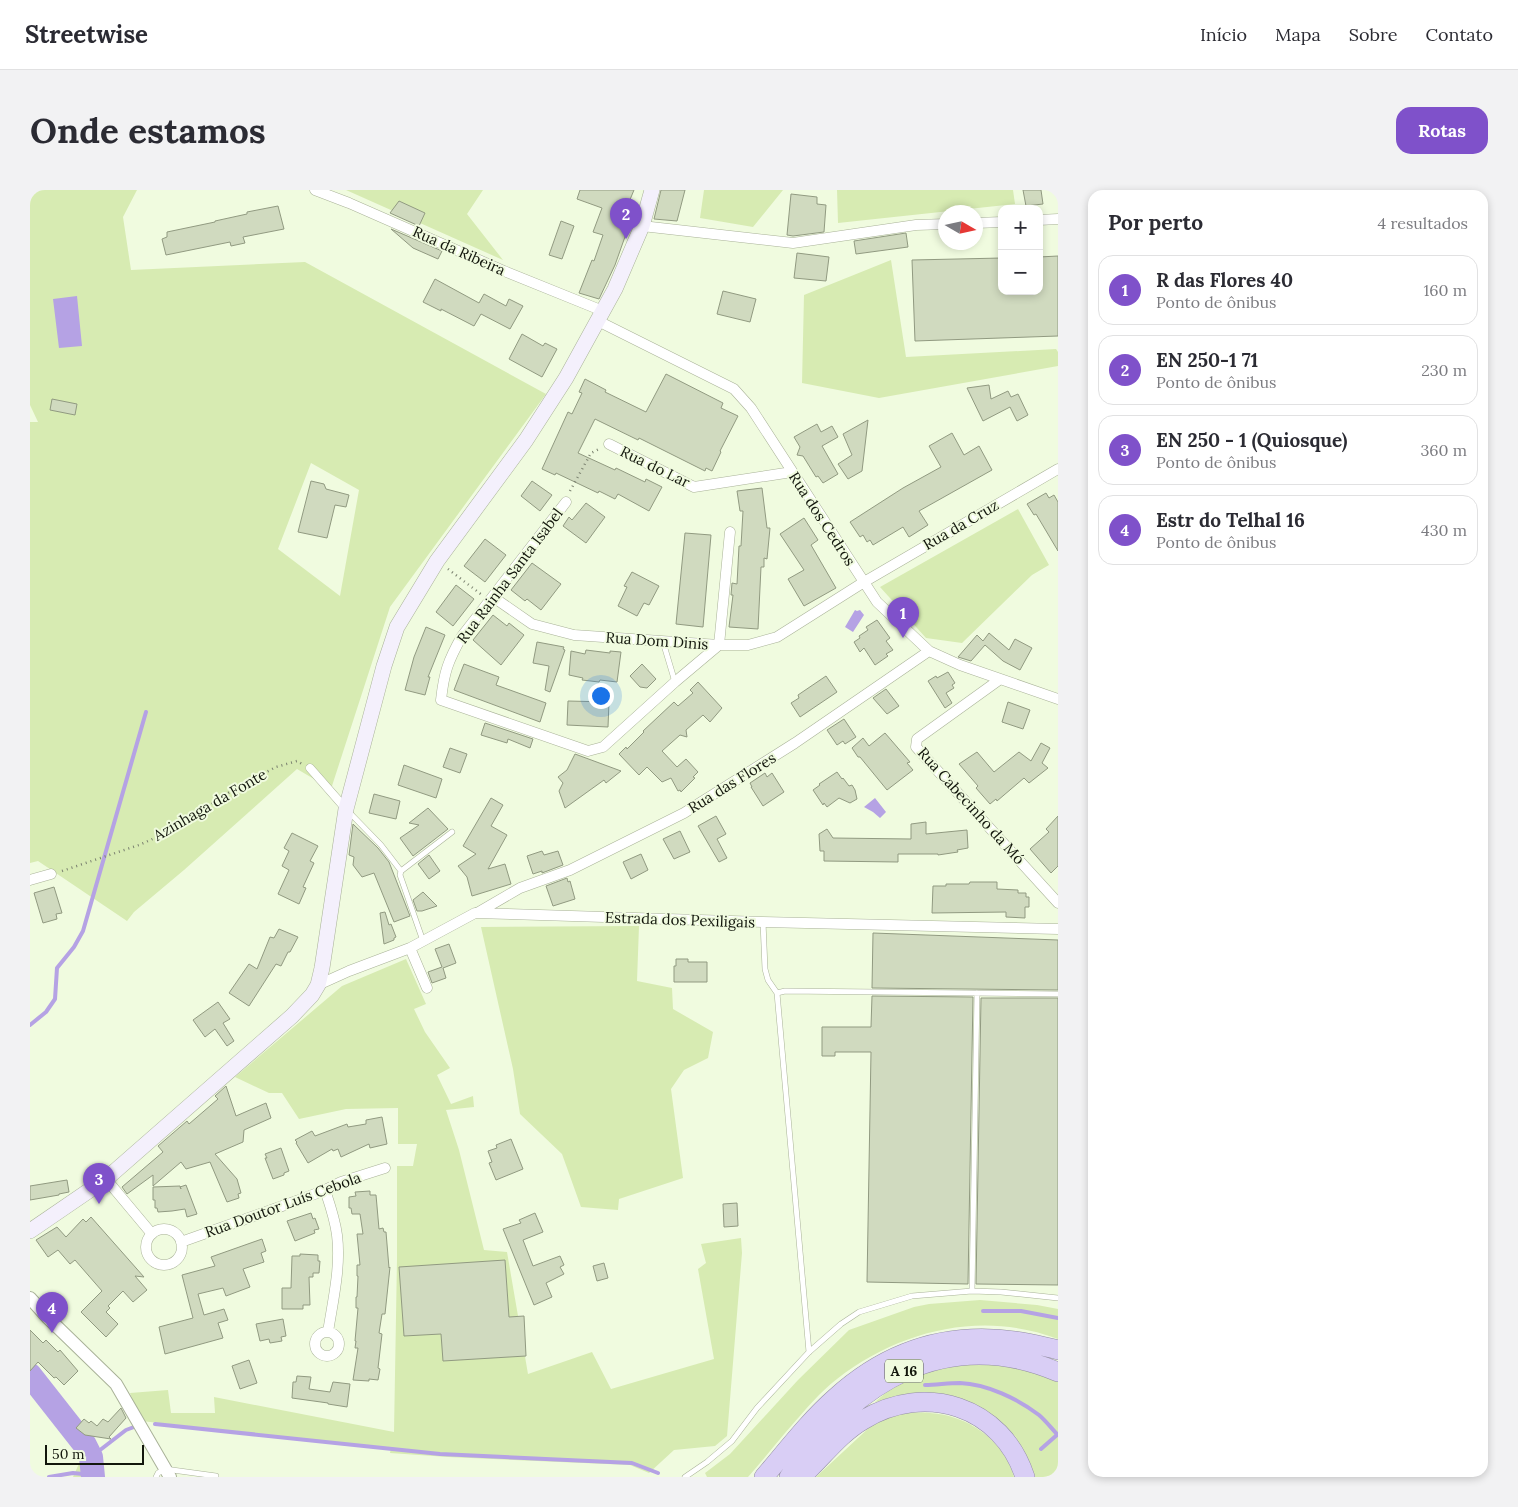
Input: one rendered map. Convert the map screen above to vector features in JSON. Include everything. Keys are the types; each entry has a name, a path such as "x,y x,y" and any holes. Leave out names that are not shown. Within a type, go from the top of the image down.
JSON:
{"highway":[{"name":"A 16","path":"764,1477 835,1397 878,1366 903,1353 955,1339 1002,1338 1058,1350"},
{"name":"A 16","path":"1029,1344 1058,1356"},
{"name":"A 16","path":"790,1477 803,1456 841,1415 881,1383 906,1370 953,1356 979,1354 1024,1360 1058,1372"},
{"name":"A 16","path":"801,1477 838,1439 860,1421 882,1409 917,1401 953,1405 978,1416 1007,1442 1020,1463 1025,1477"}],"main road":[{"path":"30,1231 106,1179 292,1016 312,995 318,985 346,809 384,666 397,627 437,561 545,412 566,378 615,290 642,226 652,190"}],"street":[{"name":"Rua da Ribeira","path":"315,190 504,271 601,316"},
{"path":"1043,220 1058,219"},
{"path":"983,223 998,222"},
{"path":"642,226 794,243 916,225 938,224"},
{"name":"Rua dos Cedros","path":"601,316 734,389 750,408 877,602 929,651 999,680 1058,699"},
{"name":"Rua do Lar","path":"609,444 694,487 792,472"},
{"name":"Rua da Cruz","path":"864,582 1058,469"},
{"name":"Rua Rainha Santa Isabel","path":"566,502 462,636 450,656 444,676 441,700 588,751 603,747 718,645"},
{"name":"Rua Dom Dinis","path":"491,599 532,624 574,635 718,645 730,532"},
{"path":"718,645 748,645 777,637 864,582"},
{"name":"Rua das Flores","path":"475,913 520,888 570,870 684,813 795,743 929,651"},
{"name":"Rua Cabecinho da Mó","path":"999,680 917,739 916,747 1058,903"},
{"path":"310,768 346,809"},
{"path":"30,880 51,874"},
{"path":"318,985 410,948 475,913"},
{"name":"Estrada dos Pexiligais","path":"475,913 1058,929"},
{"path":"410,948 427,988"},
{"name":"Rua Doutor Luís Cebola","path":"181,1242 325,1190 341,1182 384,1168"},
{"path":"106,1179 152,1234"},
{"path":"325,1190 333,1213 339,1257 328,1332"},
{"path":"157,1230 174,1232 181,1242 180,1254 173,1262 162,1265 156,1263 148,1255 146,1244 152,1234 157,1230"},
{"path":"30,1298 116,1384 164,1474"}],"lane":[{"path":"663,642 675,682"},
{"path":"346,809 381,845 401,871 400,875 423,941"},
{"path":"401,871 452,832"},
{"path":"762,922 765,969 768,980 778,993 809,1352"},
{"path":"778,993 785,991 1058,994"},
{"path":"972,1291 977,993"},
{"path":"685,1477 732,1441 757,1408 809,1352 841,1324 859,1312 912,1296 972,1291 1058,1298"},
{"path":"164,1474 217,1477"}],"path":[{"path":"566,502 591,453 609,444"},
{"path":"437,561 491,599"},
{"name":"Azinhaga da Fonte","path":"51,874 139,845 176,829 237,786 276,767 298,762 310,768"}],"green space":[{"path":"30,190 137,190 123,217 131,270 305,262 546,394 390,607 331,789 297,769 134,912 127,921 38,861 30,863 30,422 38,422 30,405","holes":["311,463 359,490 340,596 278,549"]},
{"path":"346,190 483,190 467,214 503,260"},
{"path":"704,190 783,190 753,227 700,218"},
{"path":"837,190 1013,190 1015,204 983,207 983,205 938,205 938,212 838,223"},
{"path":"891,260 906,357 1056,349 1058,352 1058,366 879,398 802,383 804,295"},
{"path":"1018,509 1049,565 1032,575 962,643 926,638 880,587"},
{"path":"639,926 637,981 672,988 673,1009 713,1032 708,1058 684,1070 671,1089 683,1178 619,1199 618,1210 581,1207 562,1154 520,1114 513,1069 481,927"},
{"path":"406,959 426,1004 414,1009 425,1032 450,1068 437,1075 451,1104 473,1096 474,1107 446,1110 459,1150 484,1250 507,1252 528,1374 592,1352 611,1389 714,1359 698,1269 706,1263 701,1244 741,1238 742,1253 727,1436 715,1446 674,1450 649,1473 630,1465 390,1453 391,1448 141,1421 130,1393 168,1390 171,1413 215,1413 214,1397 394,1432 397,1166 413,1166 417,1144 398,1144 398,1108 346,1109 299,1119 282,1093 269,1093 235,1077 342,986"},
{"path":"980,1300 1037,1305 1058,1309 1058,1339 1029,1330 1000,1326 971,1326 915,1337 887,1348 861,1362 819,1395 748,1477 707,1477 705,1473 730,1454 798,1380 849,1330 914,1307"},
{"path":"987,1360 1035,1369 1058,1381 1058,1477 1033,1477 1016,1437 1000,1422 946,1396 926,1393 875,1402 889,1390 905,1381 943,1366"},
{"path":"30,1370 89,1444 97,1477 73,1477 82,1457 30,1390"},
{"path":"906,1413 944,1415 970,1424 993,1441 1009,1464 1014,1477 816,1477 872,1425"}],"shaded area":[{"path":"77,296 82,346 59,348 53,299"},
{"path":"855,610 860,610 864,615 853,632 845,627"},
{"path":"875,798 886,812 880,818 864,807"}],"building":[{"path":"580,190 634,190 624,214 632,217 615,265 599,299 579,293 592,260 594,261 603,235 593,232 602,208 577,199"},
{"path":"661,190 685,190 677,221 654,219"},
{"path":"1023,190 1041,190 1043,204 1026,205"},
{"path":"791,194 817,197 817,204 826,205 824,232 787,235"},
{"path":"399,201 425,213 419,226 390,213"},
{"path":"278,206 284,229 243,237 245,243 231,246 230,242 166,255 162,239 167,237 167,232"},
{"path":"561,221 574,226 562,259 549,255"},
{"path":"391,229 442,251 438,259 413,248"},
{"path":"906,233 908,247 856,254 854,241"},
{"path":"797,253 829,257 826,281 794,278"},
{"path":"1058,256 1058,336 915,341 912,260 998,258 998,295 1043,295 1043,257"},
{"path":"435,279 479,303 484,294 506,306 509,299 523,306 510,329 481,314 474,326 423,302"},
{"path":"723,291 756,299 750,322 717,314"},
{"path":"522,334 543,346 545,343 557,349 542,377 509,359"},
{"path":"666,374 723,403 721,408 738,416 712,471 706,468 705,471 639,438 638,440 595,419 578,453 615,470 616,468 645,482 646,479 662,487 649,511 618,494 615,499 556,473 555,475 542,469 568,412 572,414 582,393 579,392 585,379 606,390 605,392 646,412"},
{"path":"989,385 991,399 1008,391 1011,397 1018,394 1028,415 1017,421 1010,407 983,421 967,388"},
{"path":"52,399 77,404 75,415 50,410"},
{"path":"868,420 862,471 848,479 838,464 852,455 843,434"},
{"path":"817,424 821,432 832,426 838,437 822,446 838,474 823,483 818,476 816,477 803,456 797,455 800,447 794,437"},
{"path":"952,433 964,455 979,446 992,470 919,511 928,525 909,537 903,527 873,545 870,540 867,542 863,535 860,537 850,522 903,488 941,467 929,446"},
{"path":"311,481 324,484 326,489 349,495 346,507 335,505 327,538 298,532"},
{"path":"532,481 552,495 540,511 521,496"},
{"path":"762,488 767,528 770,528 767,559 764,558 764,567 761,567 758,629 729,627 733,595 731,595 732,583 737,584 739,546 741,546 743,511 740,511 737,491"},
{"path":"1046,493 1049,498 1054,495 1058,502 1058,551 1036,514 1034,515 1027,504"},
{"path":"586,503 605,517 586,543 563,526 569,517 572,520"},
{"path":"804,518 818,540 811,545 836,588 804,606 788,579 804,570 780,534"},
{"path":"685,533 711,535 703,627 676,624"},
{"path":"485,539 506,555 485,582 464,566"},
{"path":"532,563 561,584 541,610 511,590"},
{"path":"632,572 659,586 649,605 644,603 637,616 618,606 627,587 624,586"},
{"path":"456,585 474,599 453,626 436,612"},
{"path":"493,615 507,626 509,623 524,635 501,665 473,640"},
{"path":"877,620 890,638 886,641 893,650 875,665 864,648 860,652 854,642 868,630 866,627"},
{"path":"426,627 445,635 428,677 430,677 425,695 405,690 414,657"},
{"path":"989,633 1009,650 1015,639 1032,648 1020,670 1003,661 985,645 971,661 958,657 977,635 983,641"},
{"path":"537,642 564,647 563,649 565,650 550,692 545,690 549,666 533,663"},
{"path":"586,650 610,653 610,651 621,652 617,682 582,680 583,678 569,675 571,651 585,654"},
{"path":"464,664 499,677 496,685 546,703 540,722 454,690"},
{"path":"642,664 656,679 647,688 640,687 630,676"},
{"path":"948,672 955,683 952,685 954,688 946,693 952,703 945,708 928,681"},
{"path":"826,676 837,692 800,717 791,703 799,698 798,695"},
{"path":"698,682 722,708 710,722 703,715 686,730 687,737 680,735 662,751 677,767 686,759 698,772 693,777 695,778 681,792 680,790 678,791 671,778 662,782 647,767 639,775 619,754 626,747 627,749 674,702 678,706 693,693 690,690"},
{"path":"886,689 899,706 887,714 873,698"},
{"path":"568,701 609,702 608,727 567,725"},
{"path":"1008,702 1030,710 1023,729 1002,722"},
{"path":"844,719 856,737 845,744 843,741 837,745 827,730"},
{"path":"485,723 533,739 530,748 508,739 507,743 481,735"},
{"path":"885,733 910,762 907,763 913,770 887,790 852,748 863,738 869,746"},
{"path":"1041,743 1050,748 1042,763 1048,768 1029,783 1024,778 997,801 996,799 990,804 976,788 978,786 959,764 977,752 994,772 1019,752 1031,761"},
{"path":"450,748 467,754 460,773 443,767"},
{"path":"575,754 621,771 606,783 604,780 565,808 559,791 563,783 558,777 567,770"},
{"path":"404,765 442,779 436,798 398,785"},
{"path":"837,772 849,786 852,785 857,799 850,803 839,798 827,807 824,803 823,805 813,790"},
{"path":"765,773 767,777 772,773 784,792 763,806 750,783"},
{"path":"374,794 400,801 396,819 369,813"},
{"path":"491,798 503,805 491,826 507,835 488,869 505,864 511,884 472,896 467,877 458,866 476,854 463,846"},
{"path":"428,808 448,829 413,856 400,838 419,825 409,823"},
{"path":"716,816 726,834 717,839 727,858 719,862 698,826"},
{"path":"1058,816 1058,866 1051,873 1030,849 1049,832 1046,829"},
{"path":"926,822 926,834 967,830 968,848 957,850 958,852 938,855 898,854 898,862 824,861 824,851 820,851 819,834 827,829 833,838 911,839 911,824"},
{"path":"353,824 378,848 389,862 410,916 394,922 374,873 362,877 353,865 354,857 349,855"},
{"path":"680,831 690,852 674,859 663,839"},
{"path":"292,833 318,846 310,861 314,863 303,887 306,888 299,904 278,894 289,870 282,866 289,851 284,848"},
{"path":"542,851 544,855 558,851 563,865 542,873 542,871 533,874 527,856"},
{"path":"641,854 648,870 631,879 623,862"},
{"path":"429,855 440,871 429,879 418,864"},
{"path":"567,878 568,882 570,881 575,899 553,906 546,886"},
{"path":"970,882 997,882 997,889 1018,890 1018,893 1026,893 1026,897 1029,897 1029,907 1025,907 1025,918 1006,917 1006,912 932,913 933,886 969,884"},
{"path":"54,887 62,913 56,914 57,919 43,923 34,893"},
{"path":"423,892 437,906 417,911 413,900"},
{"path":"385,912 389,925 391,924 396,937 394,940 384,944 380,913"},
{"path":"279,929 298,937 281,966 276,964 249,1006 229,993 249,964 257,969 270,937 274,938"},
{"path":"873,933 1058,940 1058,990 872,988"},
{"path":"449,944 456,963 443,968 446,978 432,983 428,972 442,967 435,949"},
{"path":"676,959 688,959 688,962 707,962 707,982 674,982"},
{"path":"872,996 973,997 968,1284 867,1282 871,1052 835,1052 835,1056 822,1056 822,1027 871,1027"},
{"path":"981,998 1058,998 1058,1285 976,1284"},
{"path":"218,1002 230,1019 223,1023 234,1041 227,1046 215,1029 205,1037 193,1020"},
{"path":"226,1086 236,1116 266,1103 271,1118 244,1130 243,1142 215,1154 237,1179 241,1193 238,1194 239,1198 227,1202 210,1162 186,1169 181,1162 153,1186 153,1175 127,1194 122,1187 163,1152 158,1146 187,1121 189,1124 218,1099 215,1096"},
{"path":"382,1117 387,1144 370,1148 369,1144 341,1157 338,1149 333,1151 332,1149 308,1163 295,1140 312,1131 315,1136 347,1124 348,1127 366,1124 366,1120"},
{"path":"511,1139 523,1169 496,1180 489,1163 492,1162 488,1151 497,1148 496,1145"},
{"path":"281,1148 289,1171 273,1179 265,1154"},
{"path":"67,1180 69,1192 30,1200 30,1186"},
{"path":"186,1185 197,1214 187,1217 185,1209 158,1212 157,1208 155,1208 155,1200 153,1200 153,1187 180,1187"},
{"path":"370,1191 370,1195 376,1195 379,1229 383,1228 384,1232 386,1232 390,1267 385,1314 382,1314 379,1333 382,1334 378,1380 369,1379 369,1381 353,1380 358,1348 355,1348 358,1308 356,1308 357,1265 360,1265 357,1234 363,1234 360,1214 352,1214 351,1208 349,1208 349,1197 356,1196 355,1192"},
{"path":"737,1203 738,1226 724,1227 723,1204"},
{"path":"311,1213 319,1229 314,1230 315,1233 295,1241 287,1221"},
{"path":"535,1213 543,1232 523,1240 533,1266 560,1256 564,1265 560,1267 564,1274 546,1283 552,1297 534,1305 503,1229 521,1223 519,1220"},
{"path":"91,1217 144,1277 135,1276 147,1290 133,1302 123,1291 108,1306 110,1308 106,1312 118,1324 106,1337 81,1312 102,1291 75,1260 70,1264 58,1250 48,1257 36,1240 57,1227 66,1237 83,1219 86,1222"},
{"path":"262,1239 266,1251 261,1253 264,1262 243,1269 250,1287 226,1296 223,1288 198,1294 204,1315 224,1309 228,1320 218,1323 223,1338 165,1354 159,1327 193,1318 182,1275 215,1266 211,1257"},
{"path":"300,1254 318,1255 318,1261 320,1261 319,1273 313,1273 313,1277 309,1277 310,1305 303,1305 303,1309 282,1309 282,1288 291,1288 292,1256 300,1256"},
{"path":"505,1260 509,1317 524,1316 526,1356 443,1361 441,1334 404,1336 399,1267"},
{"path":"604,1263 608,1278 597,1281 593,1266"},
{"path":"283,1319 286,1336 281,1337 282,1341 270,1343 269,1339 260,1341 256,1324"},
{"path":"30,1330 43,1343 46,1340 58,1352 60,1350 78,1371 64,1385 38,1362 30,1371"},
{"path":"249,1360 257,1383 240,1389 232,1366"},
{"path":"297,1376 311,1377 309,1389 330,1392 333,1382 350,1384 347,1407 292,1398 293,1382 296,1382"},
{"path":"121,1408 126,1418 109,1437 111,1439 85,1435 76,1428 84,1419 89,1423 91,1421 97,1426 103,1419 108,1422"}],"waterway":[{"path":"30,1025 46,1012 55,999 57,968 74,947 83,931 146,712"},
{"path":"983,1311 1021,1311 1058,1318"},
{"path":"30,1375 85,1445 91,1457 93,1477"},
{"path":"925,1385 970,1384 1002,1393 1042,1417 1058,1435"},
{"path":"155,1424 440,1454 632,1463 658,1473"},
{"path":"91,1457 126,1430 134,1427"},
{"path":"1041,1449 1058,1434"},
{"path":"49,1477 73,1473 93,1475"}],"place":[{"name":"EN 250-1 71","path":"626,239"},
{"name":"R das Flores 40","path":"903,638"},
{"name":"EN 250 - 1 (Quiosque)","path":"99,1204"},
{"name":"Estr do Telhal 16","path":"52,1333"}]}
